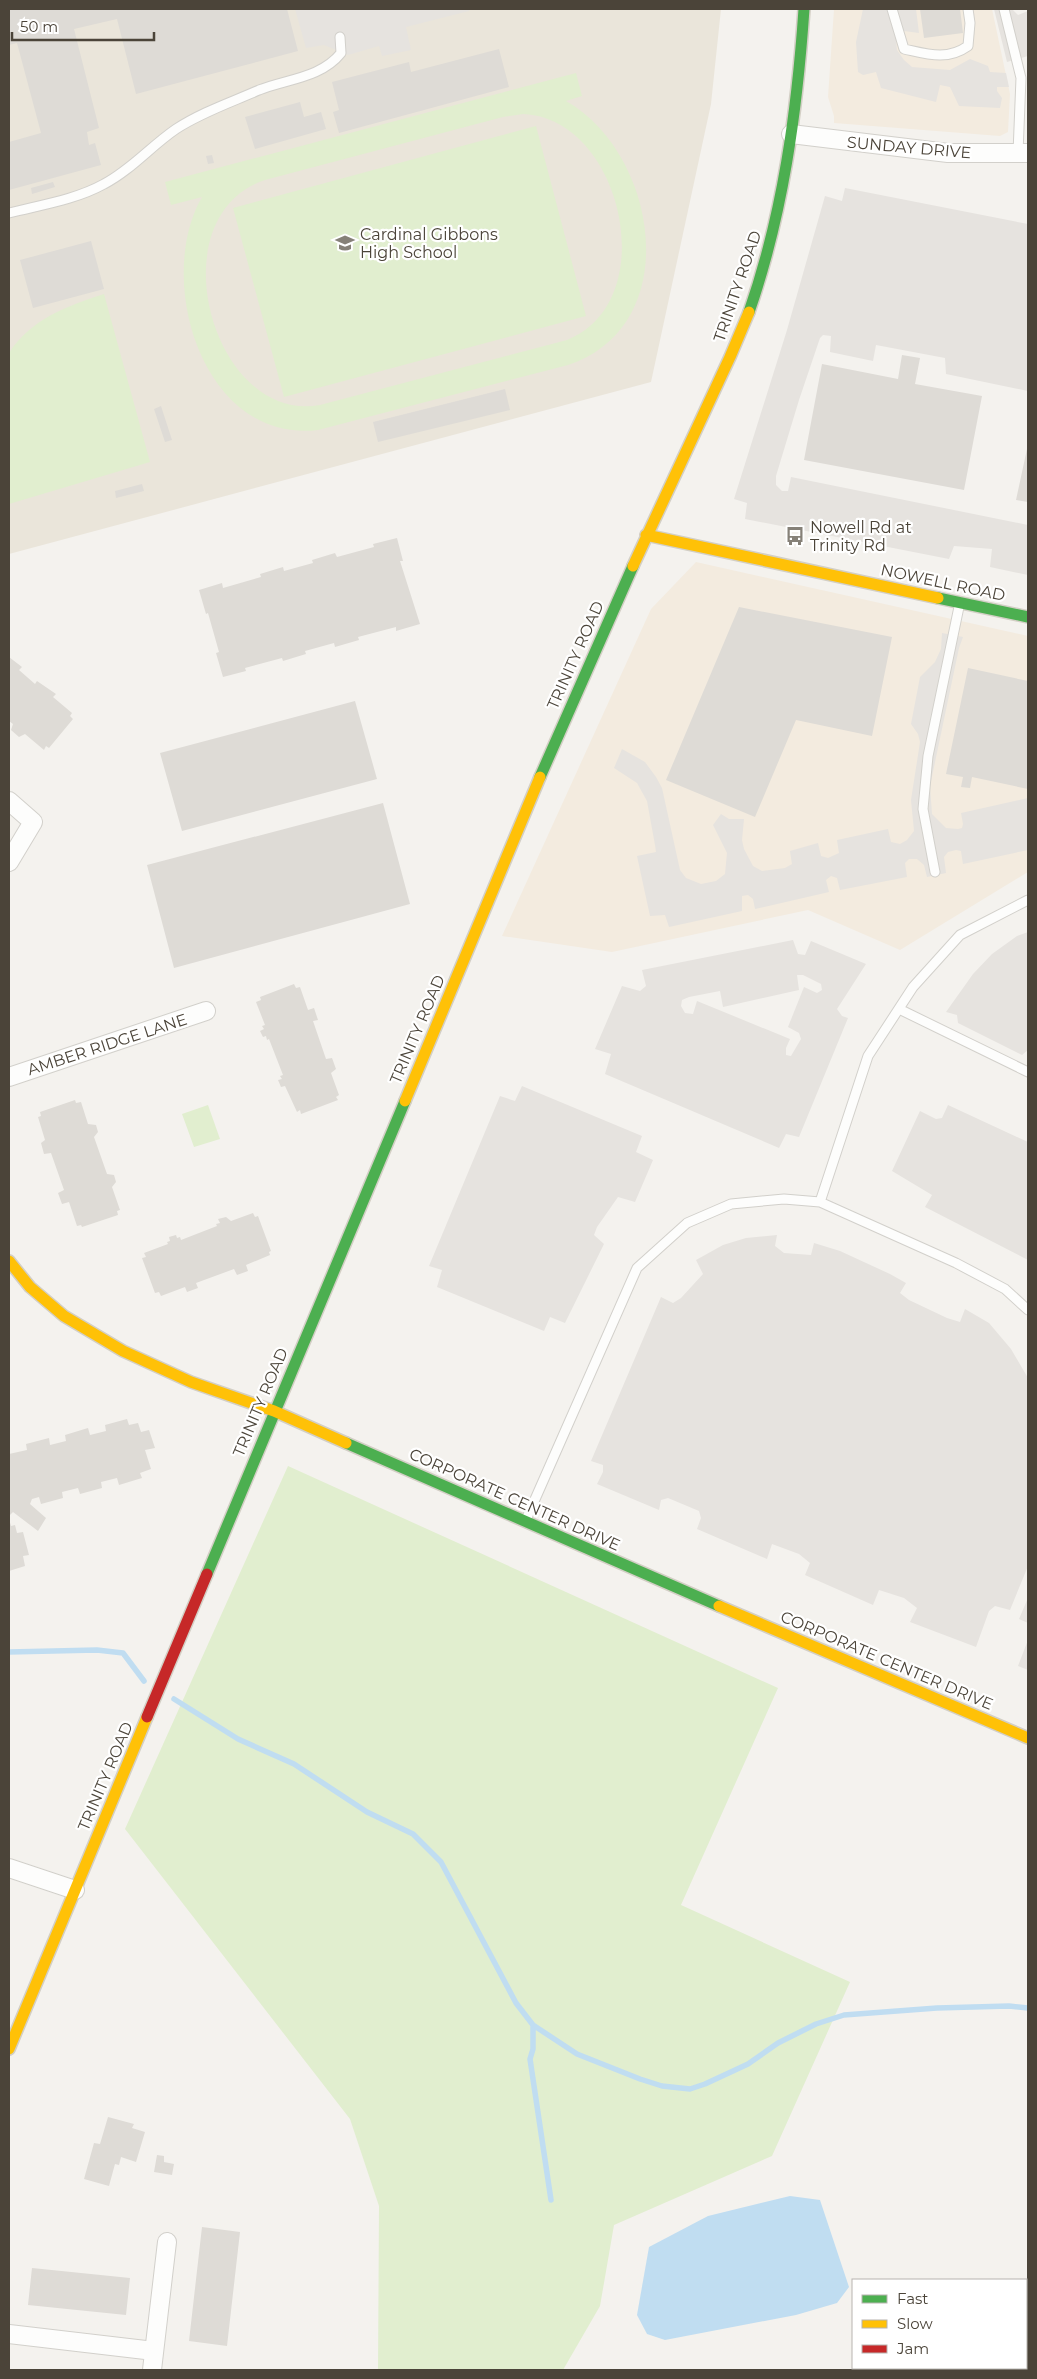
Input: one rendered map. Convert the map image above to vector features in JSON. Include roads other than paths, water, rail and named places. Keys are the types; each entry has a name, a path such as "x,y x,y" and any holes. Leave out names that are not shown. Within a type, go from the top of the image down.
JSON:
{"main road":[{"name":"TRINITY ROAD","path":"9,2049 557,736 646,534 732,352 756,292 776,221 790,134 804,9"},
{"name":"NOWELL ROAD","path":"646,534 1028,617"},
{"name":"CORPORATE CENTER DRIVE","path":"9,1261 30,1287 64,1316 123,1352 191,1382 274,1411 525,1523 1028,1738"}],"street":[{"name":"SUNDAY DRIVE","path":"790,134 948,153 1023,153"},
{"path":"9,801 33,822 9,862"},
{"name":"AMBER RIDGE LANE","path":"9,1077 206,1011"},
{"path":"9,1868 75,1890"},
{"path":"152,2370 167,2242"},
{"path":"9,2334 154,2351"}],"lane":[{"path":"892,9 904,49 934,55 957,54 968,46 970,23 968,9"},
{"path":"1004,9 1021,78 1023,153"},
{"path":"9,214 102,186 178,128 208,112 272,85 311,75 335,61 341,53 340,37"},
{"path":"935,872 923,808 928,756 960,602"},
{"path":"820,1202 868,1056 913,987 960,935 1028,900"},
{"path":"898,1009 1028,1072"},
{"path":"525,1523 636,1268 687,1224 731,1204 784,1199 820,1202 956,1263 1005,1289 1028,1310"}],"water":[{"path":"790,2196 820,2200 849,2287 837,2303 796,2315 665,2340 647,2334 637,2315 649,2247 708,2216"}],"waterway":[{"path":"9,1652 97,1650 123,1653 144,1681"},
{"path":"174,1699 238,1739 294,1764 367,1812 413,1834 441,1862 516,2003 533,2025 577,2054 640,2079 662,2086 690,2089 748,2064 778,2043 816,2024 844,2015 937,2008 1009,2006 1028,2008"},
{"path":"533,2025 533,2049 530,2059 551,2200"}],"place":[{"name":"Cardinal Gibbons High School","path":"345,243"},
{"name":"Nowell Rd at Trinity Rd","path":"795,536"}]}
